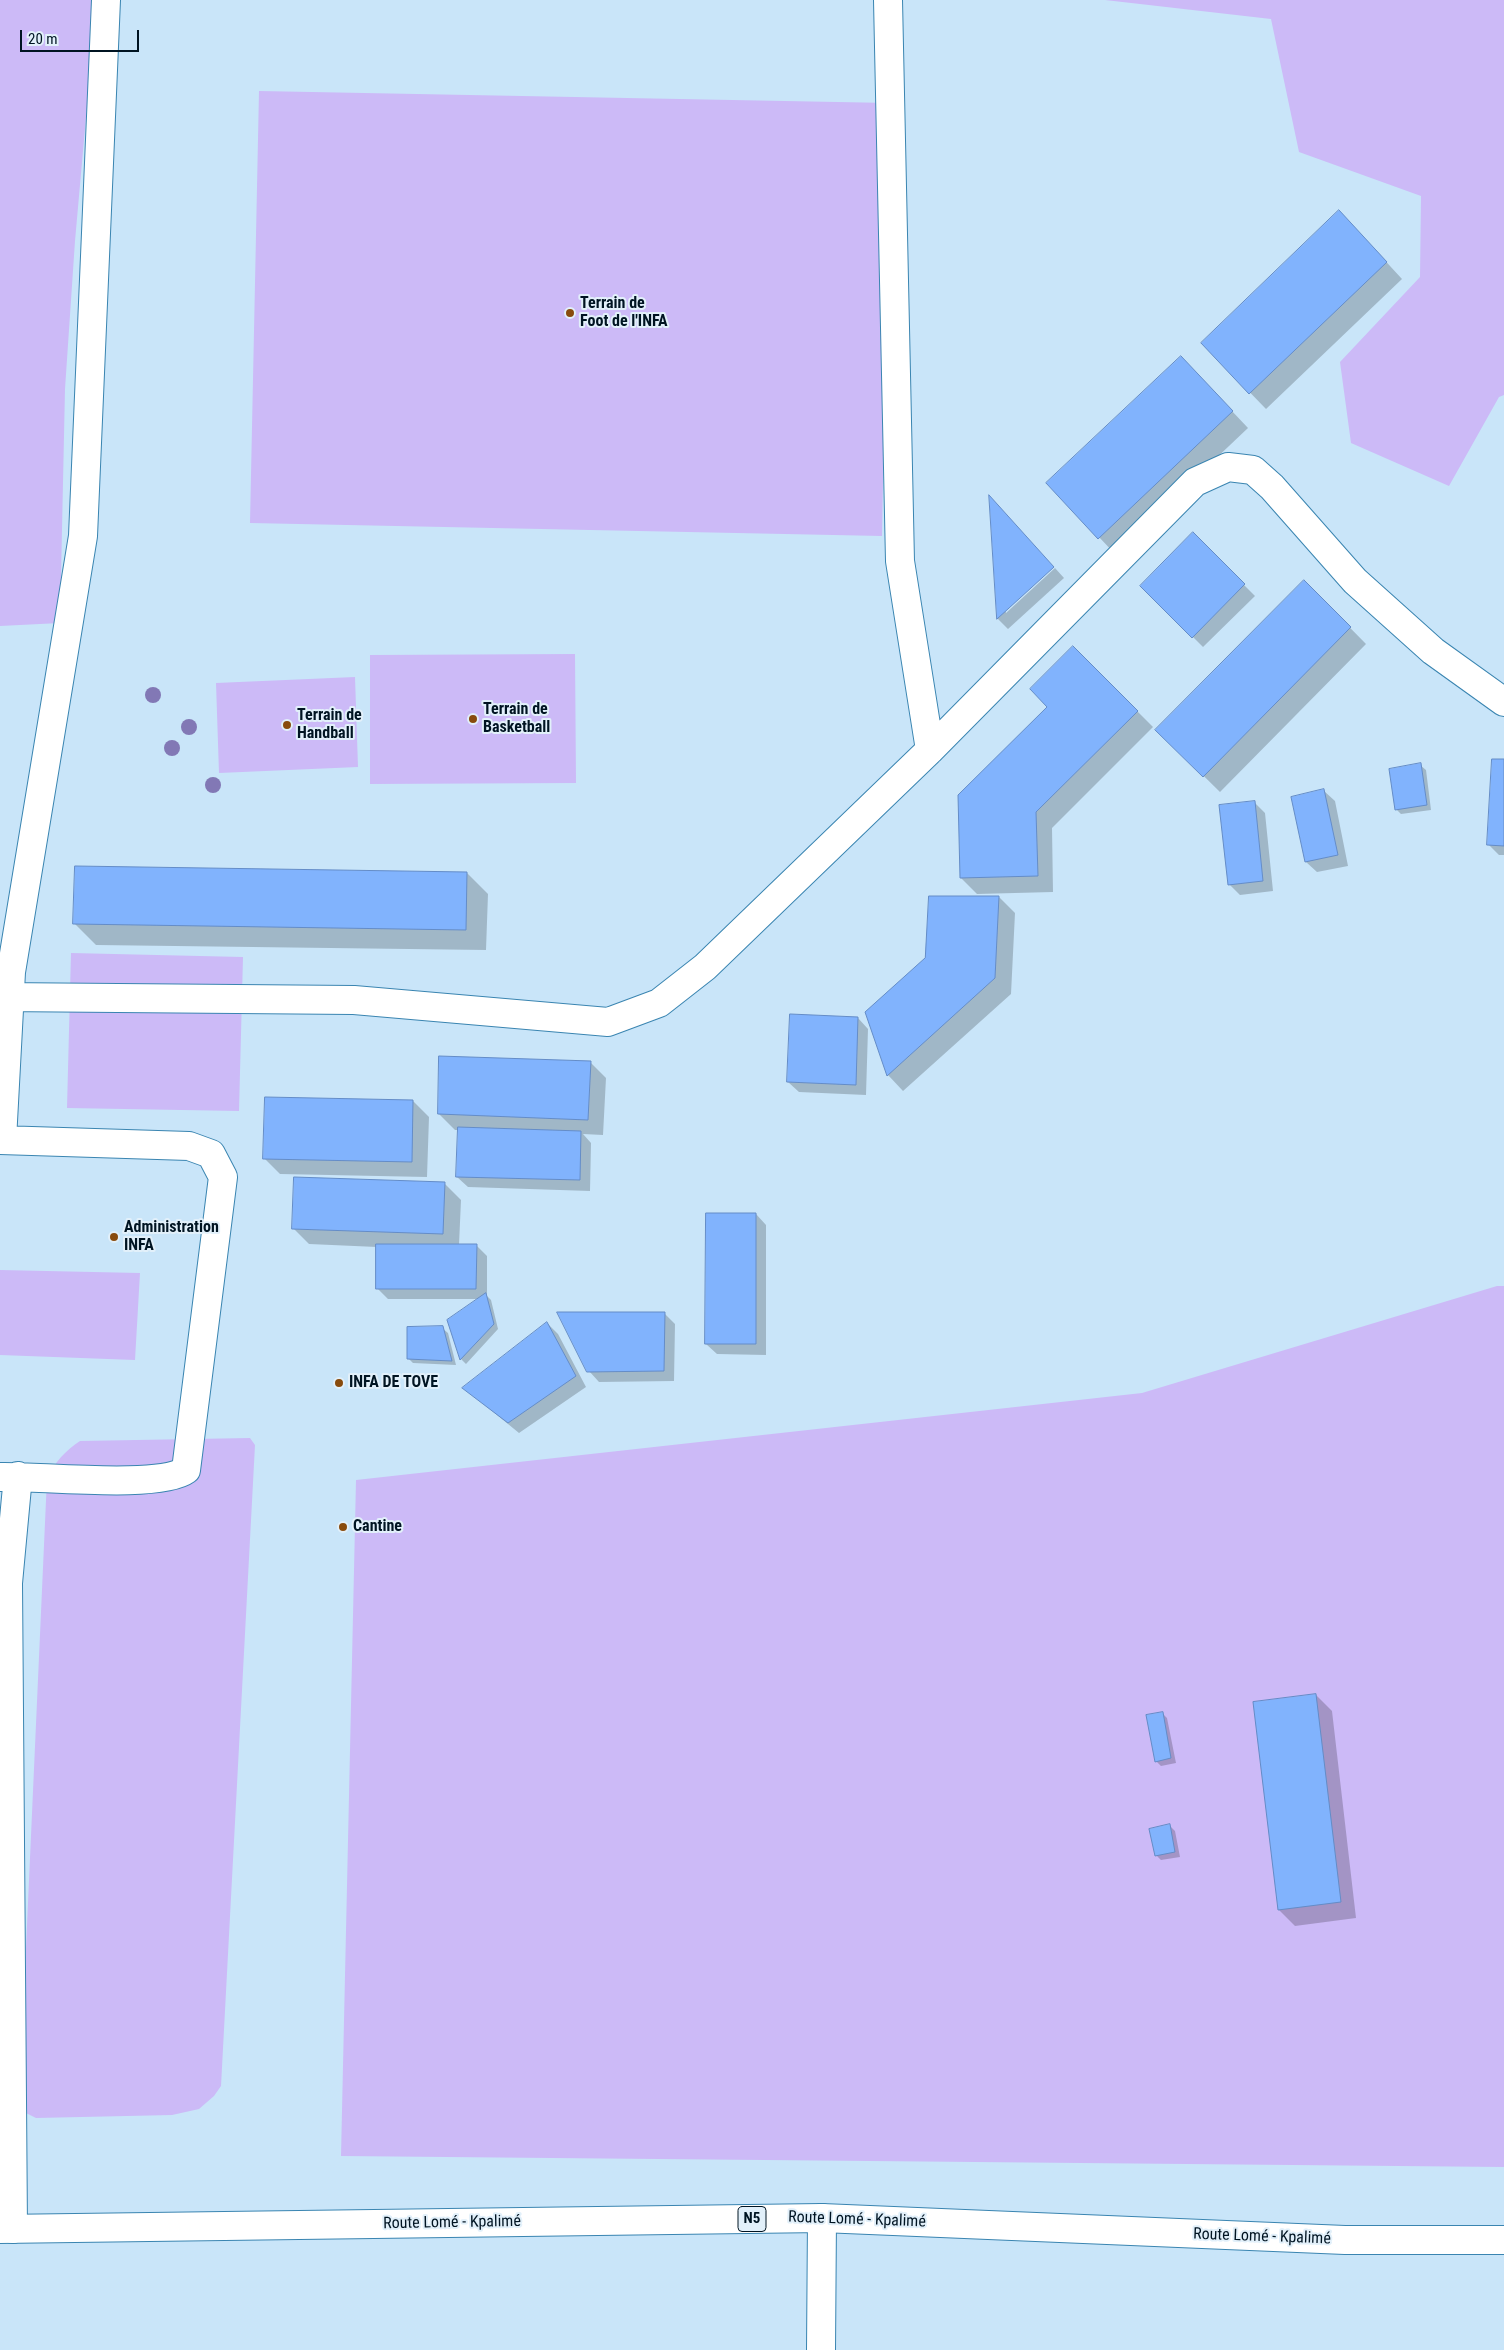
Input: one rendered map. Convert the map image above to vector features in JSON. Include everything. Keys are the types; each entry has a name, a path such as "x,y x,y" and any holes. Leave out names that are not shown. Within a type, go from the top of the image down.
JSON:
{"main road":[{"path":"6,2229 9,1477 150,1480 178,1476 186,1470 223,1177 211,1154 189,1146 1,1140 4,997 83,536 106,0"},
{"path":"888,0 900,561 930,750"},
{"path":"4,997 354,1000 608,1022 660,1003 705,967 930,750 1196,482 1228,467 1253,470 1272,487 1355,580 1433,651 1504,702"},
{"path":"821,2350 822,2218"},
{"name":"Route Lomé - Kpalimé","path":"6,2229 822,2218 1345,2240 1504,2240"}],"shaded area":[{"path":"0,0 91,0 91,61 75,241 65,389 60,623 0,626"},
{"path":"1105,0 1504,0 1504,395 1499,397 1449,486 1351,443 1340,362 1420,277 1421,196 1299,152 1271,19"},
{"name":"Terrain de Foot de l'INFA","path":"259,91 890,103 882,536 250,523"},
{"name":"Terrain de Basketball","path":"575,654 576,783 370,784 370,655"},
{"name":"Terrain de Handball","path":"355,677 358,767 219,773 216,683"},
{"path":"71,953 243,957 239,1111 67,1108"},
{"path":"0,1270 140,1273 135,1360 0,1355"},
{"path":"1497,1286 1504,1286 1504,2167 341,2156 356,1480 1142,1393"},
{"path":"250,1438 255,1445 221,2086 214,2096 199,2109 172,2115 36,2118 26,2113 19,2104 47,1478 61,1457 80,1441"}],"building":[{"path":"1339,210 1387,262 1249,394 1201,343"},
{"path":"1181,356 1233,411 1098,539 1046,483"},
{"path":"989,495 1054,567 997,619"},
{"path":"1193,532 1245,584 1192,638 1140,586"},
{"path":"1304,580 1351,627 1203,777 1155,730"},
{"path":"1073,646 1138,711 1036,812 1038,876 960,878 958,795 1047,707 1030,689"},
{"path":"1492,759 1504,759 1504,846 1487,845"},
{"path":"1421,763 1427,805 1395,810 1389,769"},
{"path":"1324,789 1338,855 1305,862 1291,797"},
{"path":"1255,801 1263,881 1228,885 1219,805"},
{"path":"75,866 467,872 466,930 73,924"},
{"path":"929,896 999,896 995,978 887,1076 865,1012 925,958"},
{"path":"790,1014 858,1017 856,1085 787,1082"},
{"path":"439,1056 591,1061 588,1120 438,1114"},
{"path":"265,1097 413,1100 412,1162 263,1159"},
{"path":"458,1127 581,1131 580,1180 456,1177"},
{"path":"294,1177 445,1182 443,1234 292,1229"},
{"path":"706,1213 756,1213 756,1344 705,1344"},
{"path":"376,1244 477,1244 476,1289 376,1289"},
{"path":"486,1293 494,1324 460,1360 447,1320"},
{"path":"557,1312 665,1312 664,1371 587,1372"},
{"path":"547,1322 576,1376 508,1423 462,1388"},
{"path":"443,1326 452,1361 407,1359 407,1327"},
{"path":"1316,1694 1341,1902 1278,1910 1253,1702"},
{"path":"1163,1712 1171,1758 1155,1762 1146,1715"},
{"path":"1170,1824 1175,1852 1155,1856 1149,1829"}],"place":[{"name":"Terrain de Foot de l'INFA","path":"570,313"},
{"name":"Terrain de Basketball","path":"473,719"},
{"name":"Terrain de Handball","path":"287,725"},
{"name":"Administration INFA","path":"114,1237"},
{"name":"INFA DE TOVE","path":"339,1383"},
{"name":"Cantine","path":"343,1527"}]}
